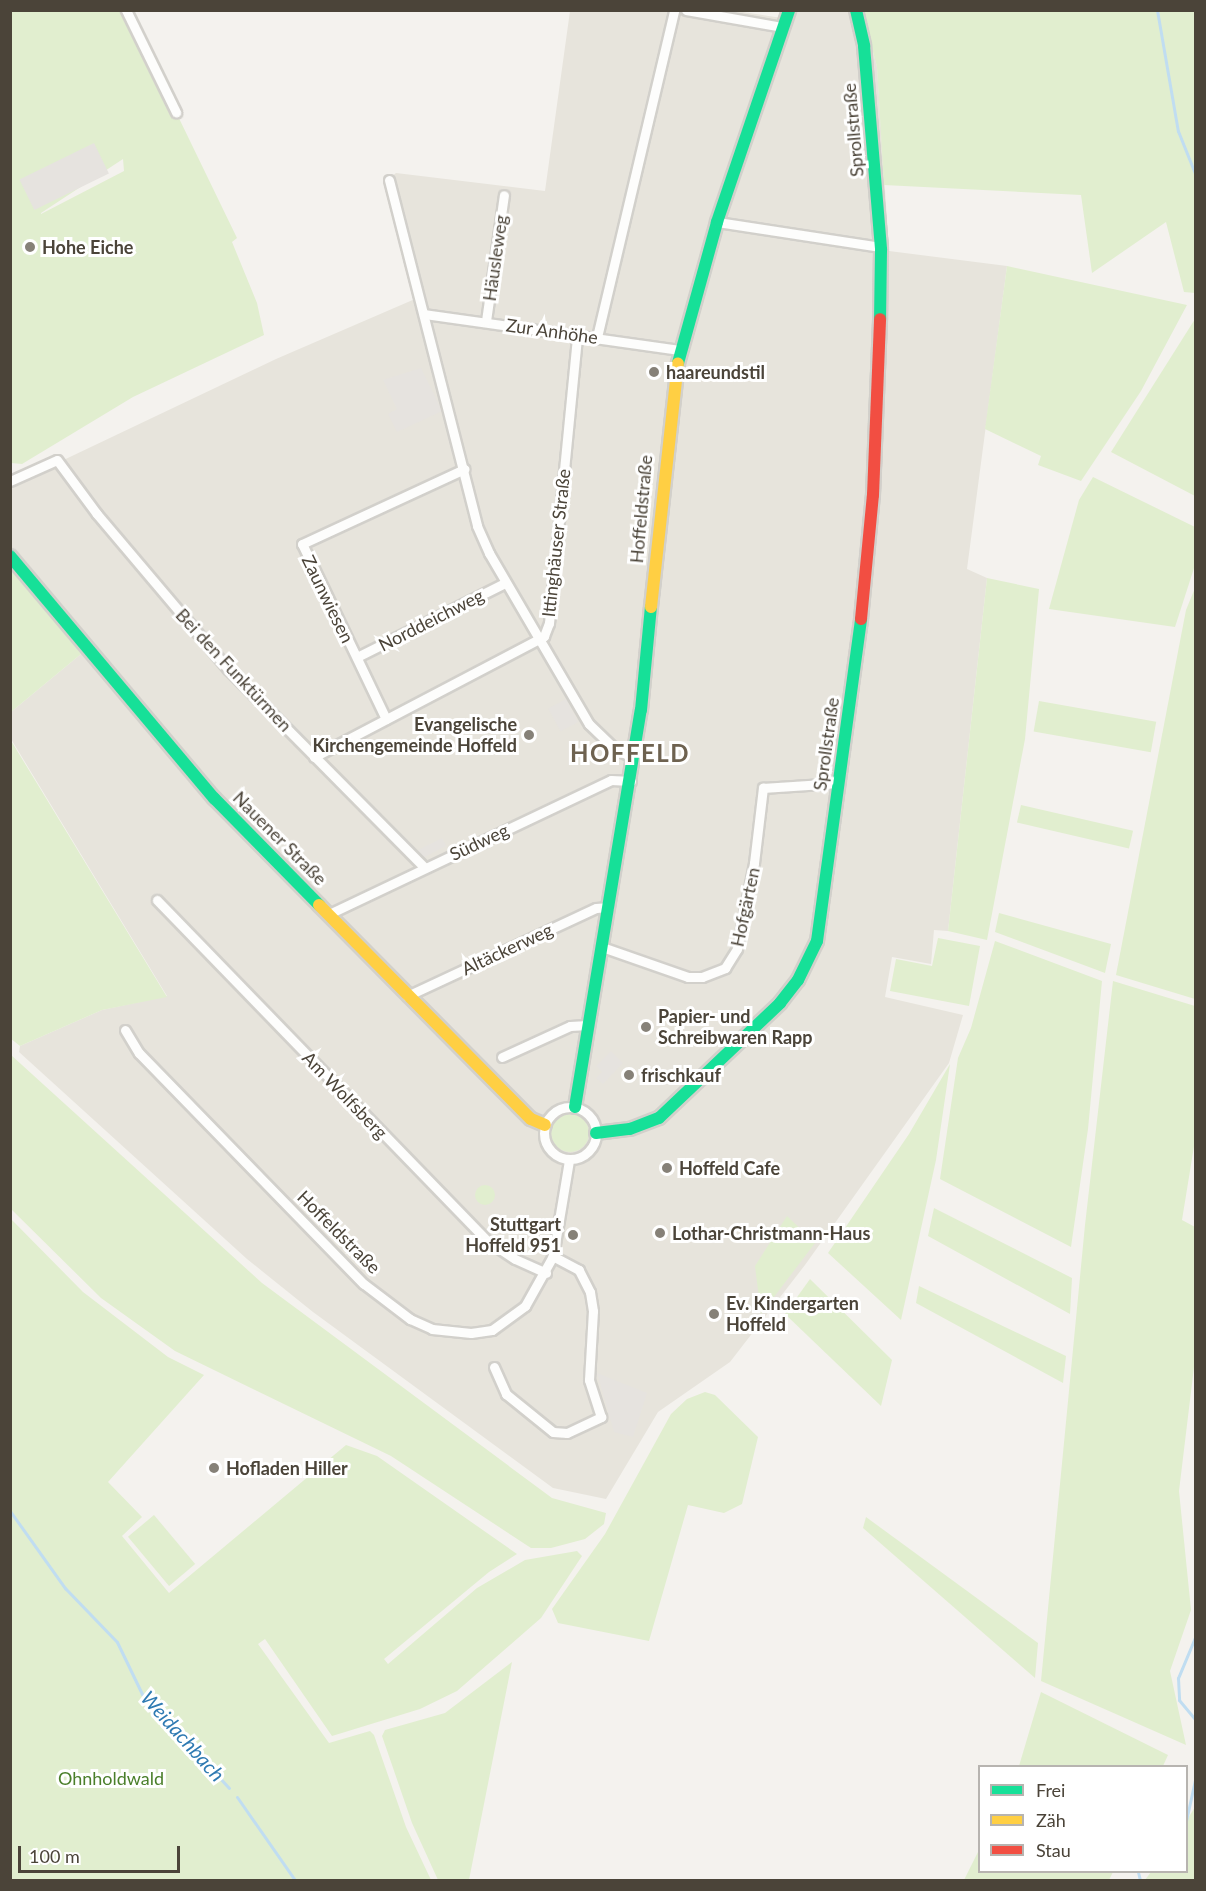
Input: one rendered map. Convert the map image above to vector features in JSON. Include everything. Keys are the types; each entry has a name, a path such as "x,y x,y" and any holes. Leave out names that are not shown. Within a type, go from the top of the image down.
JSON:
{"street":[{"path":"126,10 177,112"},
{"path":"597,337 674,10"},
{"path":"687,10 783,27"},
{"name":"Hoffeldstraße","path":"575,1107 631,781 665,441 680,350 717,222 789,10"},
{"name":"Sprollstraße","path":"596,1133 630,1128 659,1118 673,1107 772,1011 798,980 817,941 873,495 881,247 864,46 856,10"},
{"path":"389,180 477,526 537,640 589,724 614,748 634,758"},
{"name":"Häusleweg","path":"486,321 504,195"},
{"path":"717,222 881,247"},
{"name":"Zur Anhöhe","path":"424,314 680,350"},
{"name":"Ittinghäuser Straße","path":"314,757 544,636 549,623 577,335"},
{"name":"Bei den Funktürmen","path":"10,481 57,460 97,514 228,669 424,867"},
{"name":"Zaunwiesen","path":"386,718 302,544 464,469"},
{"name":"Nauener Straße","path":"10,556 84,648 214,798 407,996 531,1119 545,1125"},
{"name":"Norddeichweg","path":"357,657 505,583"},
{"name":"Südweg","path":"329,914 611,780 631,781"},
{"name":"Hofgärten","path":"602,947 688,977 702,977 724,968 737,949 754,863 763,788 838,783"},
{"name":"Am Wolfsberg","path":"157,900 488,1241 515,1259 546,1273"},
{"name":"Altäckerweg","path":"407,996 596,908 609,907"},
{"path":"502,1057 570,1026 588,1025"},
{"name":"Hoffeldstraße","path":"125,1030 139,1053 364,1284 410,1318 453,1332 492,1330 525,1306 546,1273 553,1256 569,1160"},
{"path":"575,1107 590,1116 596,1133 585,1155 569,1160 551,1152 544,1135 545,1125 556,1110 575,1107"},
{"path":"494,1366 506,1394 553,1432 567,1433 601,1417 589,1380 593,1311 590,1292 579,1270 553,1256"}],"shaded area":[{"path":"730,10 782,18 786,11 857,10 864,17 877,67 889,251 1007,266 967,569 987,578 948,931 934,930 931,964 892,957 885,997 963,1015 949,1063 805,1265 730,1362 658,1412 606,1499 553,1488 313,1312 247,1259 19,1052 20,1046 102,1010 167,996 11,739 11,712 81,654 11,561 11,485 276,359 415,299 386,181 396,173 545,191 570,11"},
{"path":"94,143 109,174 34,210 19,179"},
{"path":"421,368 442,411 397,432 388,414 397,409 383,380"},
{"path":"566,699 578,722 561,731 548,708"},
{"path":"442,838 446,846 422,858 418,850"},
{"path":"611,1051 623,1063 603,1084 596,1078 602,1072 596,1066"},
{"path":"597,1373 647,1393 633,1437 614,1432"}],"green space":[{"path":"11,11 127,11 237,238 232,242 257,303 264,335 133,397 22,464 11,463","holes":["123,159 124,171 41,214"]},
{"path":"857,11 1195,11 1195,293 1184,292 1166,222 1092,273 1081,195 884,185 877,67 864,18"},
{"path":"1007,266 1187,305 1141,391 1081,481 1038,465 1041,456 985,429"},
{"path":"1195,319 1195,496 1111,452"},
{"path":"1093,477 1195,527 1195,565 1175,627 1049,609 1079,500"},
{"path":"10,561 81,654 11,712 10,712"},
{"path":"987,578 1039,589 1025,739 987,940 948,931"},
{"path":"1195,588 1196,999 1116,975 1186,610"},
{"path":"1039,701 1156,722 1151,752 1034,732"},
{"path":"10,739 167,997 102,1010 20,1046 10,1038"},
{"path":"1021,805 1133,831 1129,848 1017,823"},
{"path":"999,913 1111,944 1105,973 995,932"},
{"path":"938,938 980,946 969,1006 890,991 896,959 932,966"},
{"path":"995,941 1102,981 1088,1129 1071,1247 940,1179 958,1058 971,1028"},
{"path":"1113,981 1195,1006 1195,1140 1182,1220 1195,1227 1194,1367 1179,1491 1191,1610 1170,1671 1186,1745 1041,1681 1085,1225"},
{"path":"11,1055 262,1283 552,1498 606,1513 604,1524 585,1539 551,1548 531,1548 391,1456 175,1351 101,1298 11,1209"},
{"path":"950,1064 936,1160 901,1320 828,1253 909,1134"},
{"path":"570,1114 584,1119 589,1133 584,1147 570,1152 556,1147 551,1133 556,1119"},
{"path":"485,1185 492,1188 495,1195 492,1202 485,1205 478,1202 475,1195 478,1188"},
{"path":"934,1208 1072,1278 1070,1314 928,1236"},
{"path":"787,1216 815,1243 761,1314 755,1266"},
{"name":"Ohnholdwald","path":"10,1218 83,1292 168,1357 204,1375 108,1482 142,1517 122,1536 169,1593 346,1445 377,1456 517,1554 489,1572 384,1659 388,1664 477,1588 525,1560 577,1551 582,1556 541,1618 457,1691 420,1709 332,1736 265,1639 258,1644 329,1743 370,1731 374,1735 406,1827 431,1880 11,1880"},
{"path":"810,1279 892,1360 881,1406 785,1314"},
{"path":"919,1286 1066,1356 1063,1383 916,1303"},
{"path":"705,1392 715,1395 758,1437 742,1504 724,1513 688,1505 649,1641 558,1623 552,1609 605,1534 671,1414 687,1399"},
{"path":"154,1515 195,1564 169,1586 128,1537"},
{"path":"866,1517 1038,1643 1035,1678 863,1528"},
{"path":"512,1662 469,1880 438,1880 412,1823 382,1736 385,1730 445,1713"},
{"path":"1041,1692 1168,1755 1163,1765 1019,1765"},
{"path":"1195,1807 1195,1880 1145,1880 1150,1873 1188,1873 1188,1818"},
{"path":"978,1852 978,1873 1112,1873 1109,1880 964,1880"}],"waterway":[{"path":"1157,10 1178,131 1196,176"},
{"name":"Weidachbach","path":"10,1511 65,1588 117,1642 142,1694 229,1788"},
{"path":"1196,1635 1178,1678 1179,1700 1196,1720"},
{"path":"1188,1812 1196,1775"},
{"name":"Weidachbach","path":"237,1797 295,1880"},
{"path":"1138,1873 1140,1880"}],"traffic: fast":[{"path":"678,363 717,222 789,10"},
{"path":"856,10 864,46 881,250 880,319"},
{"path":"10,556 214,798 319,905"},
{"path":"575,1107 641,710 651,607"},
{"path":"596,1133 630,1129 659,1118 780,1003 798,980 817,941 861,619"}],"traffic: slow":[{"path":"651,607 678,363"},
{"path":"319,905 531,1119 545,1125"}],"traffic: jam":[{"path":"861,619 873,495 880,319"}],"place":[{"name":"Hohe Eiche","path":"30,247"},
{"name":"haareundstil","path":"654,372"},
{"name":"Evangelische Kirchengemeinde Hoffeld","path":"529,735"},
{"name":"Papier- und Schreibwaren Rapp","path":"646,1027"},
{"name":"frischkauf","path":"629,1075"},
{"name":"Hoffeld Cafe","path":"667,1168"},
{"name":"Lothar-Christmann-Haus","path":"660,1233"},
{"name":"Stuttgart Hoffeld 951","path":"573,1235"},
{"name":"Ev. Kindergarten Hoffeld","path":"714,1314"},
{"name":"Hofladen Hiller","path":"214,1468"}],"district":[{"name":"HOFFELD","path":"630,753"}]}
